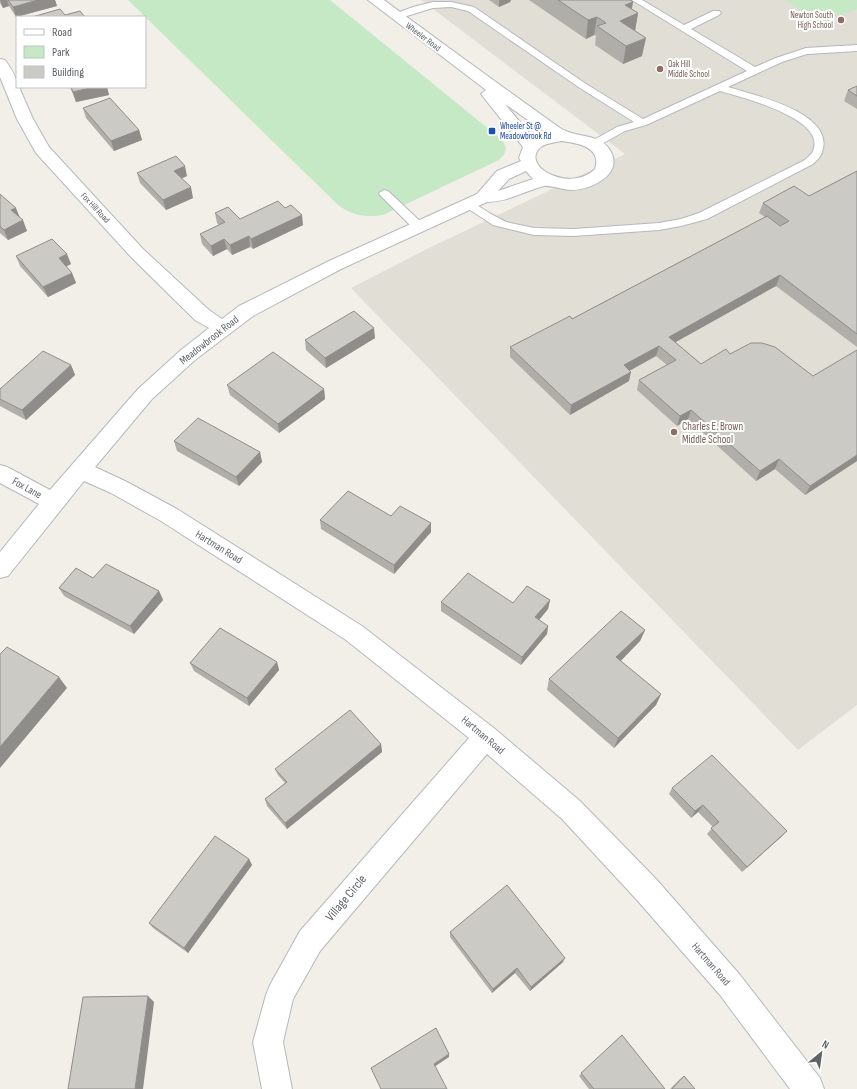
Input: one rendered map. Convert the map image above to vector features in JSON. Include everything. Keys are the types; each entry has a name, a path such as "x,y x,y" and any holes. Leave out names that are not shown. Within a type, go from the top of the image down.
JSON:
{"street":[{"name":"Wheeler Road","path":"375,0 472,73 561,136"},
{"name":"Fox Hill Road","path":"0,64 6,73 25,120 42,149 137,253 202,315 222,328"},
{"name":"Wheeler Road","path":"472,73 532,147"},
{"path":"561,136 580,138 594,144 604,156 604,168 600,174 594,178 576,184 556,183 546,180 534,172 528,164 527,158 532,147 544,139 561,136"},
{"name":"Meadowbrook Road","path":"476,201 504,175 528,164"},
{"name":"Meadowbrook Road","path":"0,569 53,502 145,394 188,355 222,328 246,311 335,265 418,226 476,201 496,197 546,180"},
{"name":"Hartman Road","path":"81,470 118,487 169,515 354,633 486,737 570,810 647,890 730,985 808,1089"},
{"name":"Fox Lane","path":"0,473 53,502"},
{"name":"Village Circle","path":"277,1089 268,1042 280,995 310,941 486,737"}],"lane":[{"path":"636,0 754,71"},
{"path":"397,16 427,4 438,3 461,5 471,9 584,86 642,123"},
{"path":"684,29 716,13"},
{"path":"594,144 621,129 642,123 779,60 806,51 857,48"},
{"path":"476,201 484,216 507,226 551,234 656,227 685,223 703,216 809,162 816,153 819,144 817,134 802,118 777,105 720,88"},
{"path":"384,193 418,226"}],"shaded area":[{"name":"Charles E. Brown Middle School","path":"421,0 857,0 857,705 798,750 351,288 427,249 625,154"}],"green space":[{"path":"128,0 330,0 501,139 506,147 506,150 504,155 499,160 383,215 358,215 342,208 337,204"},
{"name":"Newton South High School","path":"785,0 857,0 857,9 821,22"}],"building":[{"path":"8,0 38,0 13,7"},
{"path":"558,0 630,0 633,2 625,5 638,13 620,21 646,38 626,46 597,26 606,23 597,17 588,20"},
{"path":"60,9 65,15 80,11 84,16 36,16"},
{"path":"857,86 857,96 848,90"},
{"path":"71,88 90,88 73,92"},
{"path":"110,98 139,130 111,141 83,108"},
{"path":"176,156 185,166 174,171 191,187 163,200 137,173"},
{"path":"857,171 857,334 780,275 669,337 701,364 726,349 730,354 751,343 762,343 775,347 813,376 857,350 857,455 810,486 779,459 760,471 691,410 680,416 639,380 676,360 659,346 624,365 631,372 571,405 510,347 570,316 572,319 767,216 780,226 789,221 763,203 794,186 809,196"},
{"path":"0,194 16,208 11,210 23,220 4,230 0,226"},
{"path":"278,201 285,208 291,205 302,215 251,239 249,236 230,245 224,239 211,246 200,234 225,222 215,213 228,207 240,219"},
{"path":"52,239 67,254 59,258 72,273 43,287 16,256"},
{"path":"354,311 374,328 325,358 305,340"},
{"path":"43,351 71,365 22,410 0,399 0,389"},
{"path":"273,352 324,389 278,424 227,385"},
{"path":"198,418 260,452 236,477 174,441"},
{"path":"348,491 391,516 400,506 431,523 394,565 320,520"},
{"path":"106,564 159,591 130,626 59,588 76,568 93,578"},
{"path":"468,573 513,603 527,586 550,600 535,617 548,626 522,657 441,602"},
{"path":"621,611 645,630 616,657 661,694 618,738 549,679"},
{"path":"220,628 277,662 247,698 190,663"},
{"path":"7,647 59,677 0,747 0,654"},
{"path":"350,710 381,744 285,823 265,799 287,782 275,769"},
{"path":"712,755 787,831 747,867 711,828 719,822 703,805 695,811 672,788"},
{"path":"215,836 249,859 184,948 149,923"},
{"path":"507,885 565,958 531,987 517,968 493,989 450,932"},
{"path":"148,996 135,1089 68,1089 83,997"},
{"path":"436,1028 449,1054 434,1064 447,1089 381,1089 371,1068"},
{"path":"622,1035 665,1089 594,1089 581,1073"},
{"path":"684,1076 695,1089 672,1089"}],"place":[{"name":"Newton South High School","path":"841,20"},
{"name":"Oak Hill Middle School","path":"660,69"},
{"name":"Wheeler St @ Meadowbrook Rd","path":"492,131"},
{"name":"Charles E. Brown Middle School","path":"674,432"}]}
